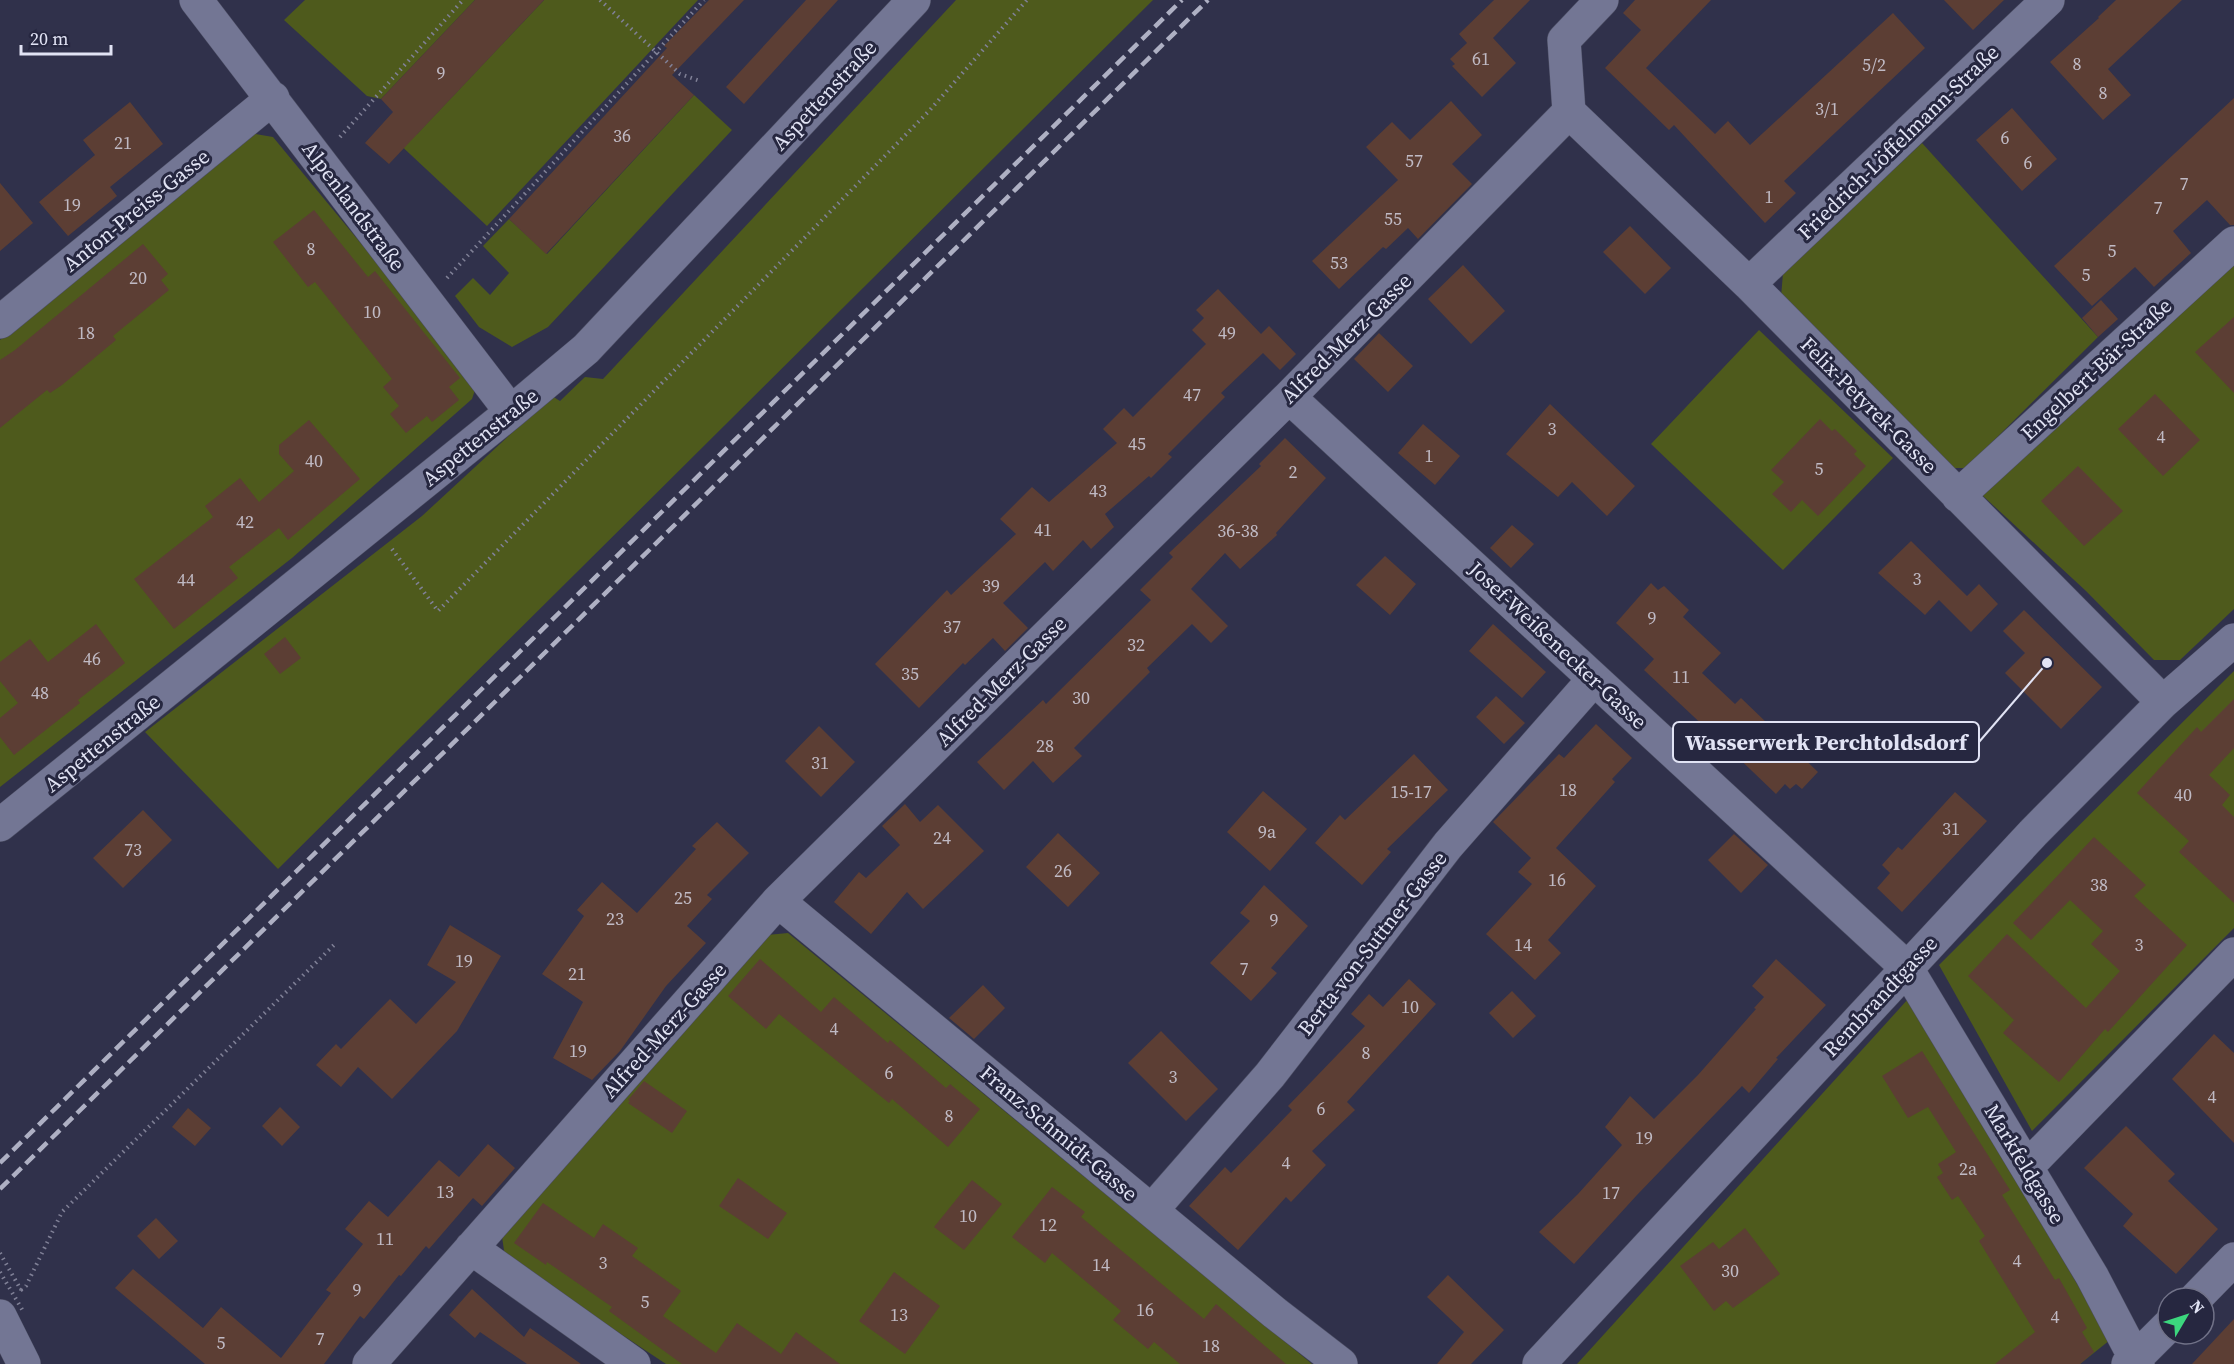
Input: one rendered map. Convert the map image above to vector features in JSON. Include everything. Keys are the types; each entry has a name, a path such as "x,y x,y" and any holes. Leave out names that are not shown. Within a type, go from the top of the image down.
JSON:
{"street":[{"name":"Aspettenstraße","path":"0,825 586,349 914,0"},
{"path":"1569,112 1564,40 1602,0"},
{"name":"Friedrich-Löffelmann-Straße","path":"1749,284 2048,0"},
{"name":"Alpenlandstraße","path":"204,3 273,98 511,412"},
{"name":"Anton-Preiss-Gasse","path":"0,322 273,98"},
{"name":"Felix-Petyrek-Gasse","path":"1569,112 1749,284 2163,702"},
{"name":"Alfred-Merz-Gasse","path":"369,1364 778,901 1289,397 1569,112"},
{"name":"Engelbert-Bär-Straße","path":"1958,496 2234,243"},
{"name":"Josef-Weißenecker-Gasse","path":"1289,397 1906,968"},
{"name":"Rembrandtgasse","path":"1539,1364 2033,833 2163,702 2234,640"},
{"name":"Berta-von-Suttner-Gasse","path":"1152,1210 1270,1075 1448,845 1594,679"},
{"name":"Franz-Schmidt-Gasse","path":"778,901 1275,1313 1341,1364"},
{"path":"2027,1167 2234,954"},
{"name":"Markfeldgasse","path":"1906,968 2092,1276 2134,1362"},
{"path":"471,1248 634,1364"},
{"path":"2208,1286 2234,1259"},
{"path":"10,1319 24,1364"},
{"path":"2134,1362 2156,1339"}],"path":[{"path":"319,159 463,0"},
{"path":"600,0 680,74 700,81"},
{"path":"426,301 704,0"},
{"path":"371,525 438,611 930,110 1027,0"},
{"path":"21,1290 26,1286 62,1212 336,943"},
{"path":"0,1253 14,1280"},
{"path":"0,1272 10,1319"}],"green space":[{"path":"305,0 475,0 381,99 367,96 284,20"},
{"path":"544,0 698,0 487,226 380,126 417,134"},
{"path":"956,0 1153,0 278,869 145,732 422,516 552,396 560,401 585,377 603,379"},
{"path":"694,95 732,130 548,327 512,347 479,327 455,296 473,278 490,295 509,273 483,246 509,219 547,254"},
{"path":"250,133 273,137 477,384 472,399 292,558 0,787 0,340"},
{"path":"1922,143 2098,337 1966,468 1954,468 1781,297 1783,273"},
{"path":"2234,263 2234,609 2180,660 2154,660 2086,591 1981,494"},
{"path":"1759,330 1893,458 1783,570 1651,444"},
{"path":"2234,671 2234,928 2032,1131 1939,965"},
{"path":"788,933 1312,1364 666,1364 505,1257 501,1230 767,935"},
{"path":"1909,998 2110,1340 2080,1364 1577,1364"}],"building":[{"path":"475,0 544,0 389,164 365,143 393,112 381,99"},
{"path":"709,0 744,0 672,75 694,95 546,254 509,219 667,48 664,46"},
{"path":"806,0 838,0 744,104 726,87"},
{"path":"1494,0 1530,0 1493,38 1516,63 1482,97 1452,66 1455,64 1450,59 1467,43 1459,34"},
{"path":"1635,0 1711,0 1646,68 1715,134 1728,121 1750,145 1893,13 1925,48 1784,181 1796,193 1765,223 1674,125 1669,130 1605,68 1641,30 1623,13"},
{"path":"1944,0 2004,0 1973,30"},
{"path":"2116,0 2182,0 2108,69 2131,95 2103,120 2050,62"},
{"path":"2234,98 2234,225 2230,225 2207,200 2173,231 2191,253 2154,287 2135,267 2092,306 2054,266"},
{"path":"1451,101 1482,135 1452,164 1472,184 1418,239 1408,228 1386,249 1383,247 1339,289 1312,261 1398,180 1366,147 1392,122 1410,140"},
{"path":"130,102 163,144 110,187 117,196 68,236 39,202 95,155 83,140"},
{"path":"2012,108 2057,159 2022,191 1976,140"},
{"path":"0,183 33,223 0,251"},
{"path":"314,210 368,277 375,271 460,378 449,387 459,400 432,422 427,416 406,433 390,414 399,406 383,387 392,379 315,282 308,287 273,242"},
{"path":"1630,226 1671,268 1645,294 1603,252"},
{"path":"143,244 168,274 161,280 169,290 113,336 116,340 62,385 50,393 47,390 0,428 0,360"},
{"path":"1463,265 1505,311 1471,344 1428,299"},
{"path":"1218,289 1261,334 1269,326 1296,354 1280,370 1263,353 1221,393 1225,397 1168,454 1172,457 1151,478 1149,476 1105,514 1114,527 1091,549 1083,540 1053,571 1045,562 1003,603 1028,628 1005,651 993,638 965,665 963,663 919,708 875,664 947,590 951,595 1016,534 1000,519 1032,487 1049,502 1117,443 1103,429 1124,408 1133,417 1206,344 1192,330 1204,318 1196,310"},
{"path":"2101,300 2118,319 2098,337 2082,318"},
{"path":"2234,317 2234,393 2195,352"},
{"path":"1379,333 1413,366 1388,392 1354,359"},
{"path":"2155,394 2200,440 2163,476 2118,429"},
{"path":"1550,404 1635,486 1607,516 1572,482 1558,497 1506,454"},
{"path":"1820,419 1832,431 1835,429 1857,451 1854,454 1866,466 1818,516 1802,500 1791,512 1772,494 1784,482 1771,470"},
{"path":"309,420 360,479 288,540 279,528 229,567 238,578 174,629 134,579 213,517 205,506 240,478 259,502 294,471 279,454 279,445"},
{"path":"1423,424 1460,456 1435,485 1398,453"},
{"path":"1285,438 1326,478 1276,533 1277,535 1240,569 1225,553 1191,589 1228,626 1211,643 1192,624 1147,668 1150,672 1074,748 1082,756 1053,783 1033,761 1004,790 977,762 1043,700 1046,704 1151,600 1140,590 1173,557 1169,553 1261,466 1259,464"},
{"path":"2078,466 2123,511 2084,546 2041,501"},
{"path":"1512,525 1534,544 1511,568 1490,548"},
{"path":"1911,541 1967,596 1979,584 1998,604 1971,632 1939,600 1925,615 1878,573"},
{"path":"1385,556 1416,584 1390,615 1356,585"},
{"path":"1651,583 1658,590 1664,586 1689,610 1683,617 1721,653 1702,673 1735,704 1741,698 1818,772 1802,789 1796,784 1790,789 1785,784 1776,794 1727,747 1720,754 1703,738 1709,731 1644,670 1654,659 1616,623"},
{"path":"2024,610 2102,687 2061,729 2005,673 2025,653 2003,631"},
{"path":"96,624 125,663 78,700 80,703 14,755 0,737 0,718 18,703 0,681 0,662 30,639 48,662"},
{"path":"1493,624 1546,672 1522,698 1469,651"},
{"path":"285,637 301,658 280,674 264,654"},
{"path":"1496,696 1525,723 1504,744 1476,717"},
{"path":"2234,699 2234,748 2209,775 2230,795 2222,805 2234,817 2234,903 2179,852 2189,841 2137,793 2197,727 2201,732"},
{"path":"1596,724 1632,758 1612,779 1615,782 1556,848 1596,886 1548,940 1561,953 1535,980 1486,934 1532,884 1518,872 1531,858 1493,822 1559,754 1564,758"},
{"path":"819,726 855,762 821,797 785,761"},
{"path":"1414,754 1448,790 1387,849 1391,852 1362,885 1315,843 1340,815 1345,820"},
{"path":"1263,791 1307,829 1270,871 1227,832"},
{"path":"1955,792 1987,821 1902,912 1877,888 1890,873 1882,865 1898,847 1902,850"},
{"path":"905,804 920,822 938,805 984,851 923,909 907,892 871,934 834,902 859,872 866,878 900,845 882,826"},
{"path":"143,810 172,840 123,888 93,858"},
{"path":"717,822 749,853 707,895 712,899 687,926 706,943 666,986 620,1051 592,1080 553,1058 583,1002 542,974 584,916 577,910 602,882 637,913 696,849 692,846"},
{"path":"1058,833 1100,873 1068,907 1026,867"},
{"path":"1734,834 1768,865 1741,893 1708,860"},
{"path":"2094,837 2146,885 2134,896 2187,945 2108,1032 2105,1029 2059,1082 2003,1033 2014,1020 1968,976 2007,934 2086,1008 2120,971 2091,944 2103,931 2070,900 2031,940 2013,923"},
{"path":"1264,885 1308,926 1271,968 1277,973 1251,1001 1210,963 1250,921 1240,913"},
{"path":"450,925 501,956 457,1031 392,1099 358,1067 341,1087 316,1065 336,1044 341,1049 390,999 416,1024 456,982 427,965"},
{"path":"760,959 821,1012 834,997 888,1043 890,1040 946,1088 950,1084 980,1109 948,1147 892,1099 889,1103 779,1014 766,1029 728,996"},
{"path":"1776,959 1826,1005 1776,1058 1778,1059 1749,1093 1742,1086 1574,1264 1539,1232 1578,1194 1622,1145 1605,1127 1630,1096 1654,1119 1698,1075 1756,1009 1754,1008 1764,997 1752,986"},
{"path":"1409,979 1436,1004 1347,1102 1355,1110 1312,1151 1326,1165 1291,1202 1286,1197 1238,1250 1189,1206 1225,1167 1231,1173 1292,1110 1288,1106 1365,1026 1351,1014 1369,994 1383,1007"},
{"path":"983,985 1005,1008 974,1039 949,1018"},
{"path":"1512,991 1536,1016 1513,1038 1489,1013"},
{"path":"1161,1031 1218,1089 1186,1121 1128,1063"},
{"path":"2214,1034 2234,1053 2234,1143 2172,1079"},
{"path":"1922,1051 2010,1190 2002,1195 2055,1280 2059,1278 2087,1328 2082,1332 2094,1352 2080,1364 1995,1364 2035,1332 1979,1241 1985,1236 1958,1196 1952,1200 1937,1177 1943,1173 1938,1164 1956,1152 1928,1107 1908,1118 1882,1076"},
{"path":"644,1081 687,1111 672,1133 628,1103"},
{"path":"280,1107 300,1127 282,1146 262,1126"},
{"path":"188,1108 211,1128 195,1146 172,1127"},
{"path":"2126,1126 2175,1174 2168,1181 2218,1229 2176,1274 2123,1226 2133,1214 2084,1168"},
{"path":"488,1144 515,1168 482,1206 473,1198 429,1249 426,1246 401,1276 399,1275 364,1319 360,1316 324,1364 205,1364 115,1288 133,1269 203,1328 221,1307 281,1358 331,1293 326,1290 363,1244 345,1229 369,1201 388,1217 439,1160 459,1177"},
{"path":"738,1178 787,1213 768,1239 719,1206"},
{"path":"972,1180 1002,1204 964,1250 934,1227"},
{"path":"1052,1187 1085,1212 1081,1217 1204,1319 1216,1304 1286,1364 1180,1364 1154,1342 1148,1349 1113,1320 1121,1311 1052,1253 1045,1263 1012,1237"},
{"path":"543,1203 594,1238 603,1224 638,1248 632,1256 681,1291 663,1316 716,1353 737,1323 781,1354 796,1332 840,1364 682,1364 609,1311 612,1307 547,1262 546,1265 514,1243"},
{"path":"156,1218 178,1241 159,1259 137,1236"},
{"path":"1745,1228 1780,1274 1733,1308 1726,1301 1714,1311 1680,1266 1713,1242 1719,1249"},
{"path":"894,1272 940,1306 905,1354 859,1321"},
{"path":"1448,1275 1504,1330 1471,1364 1437,1364 1464,1332 1427,1297"},
{"path":"472,1289 524,1337 530,1328 581,1364 527,1364 480,1332 475,1338 449,1315"},
{"path":"2234,1319 2234,1364 2192,1364 2209,1346 2216,1346 2216,1338"}],"railway":[{"path":"0,1163 1182,0"},
{"path":"0,1189 1208,0"}],"place":[{"name":"Wasserwerk Perchtoldsdorf","path":"2047,663"}]}
